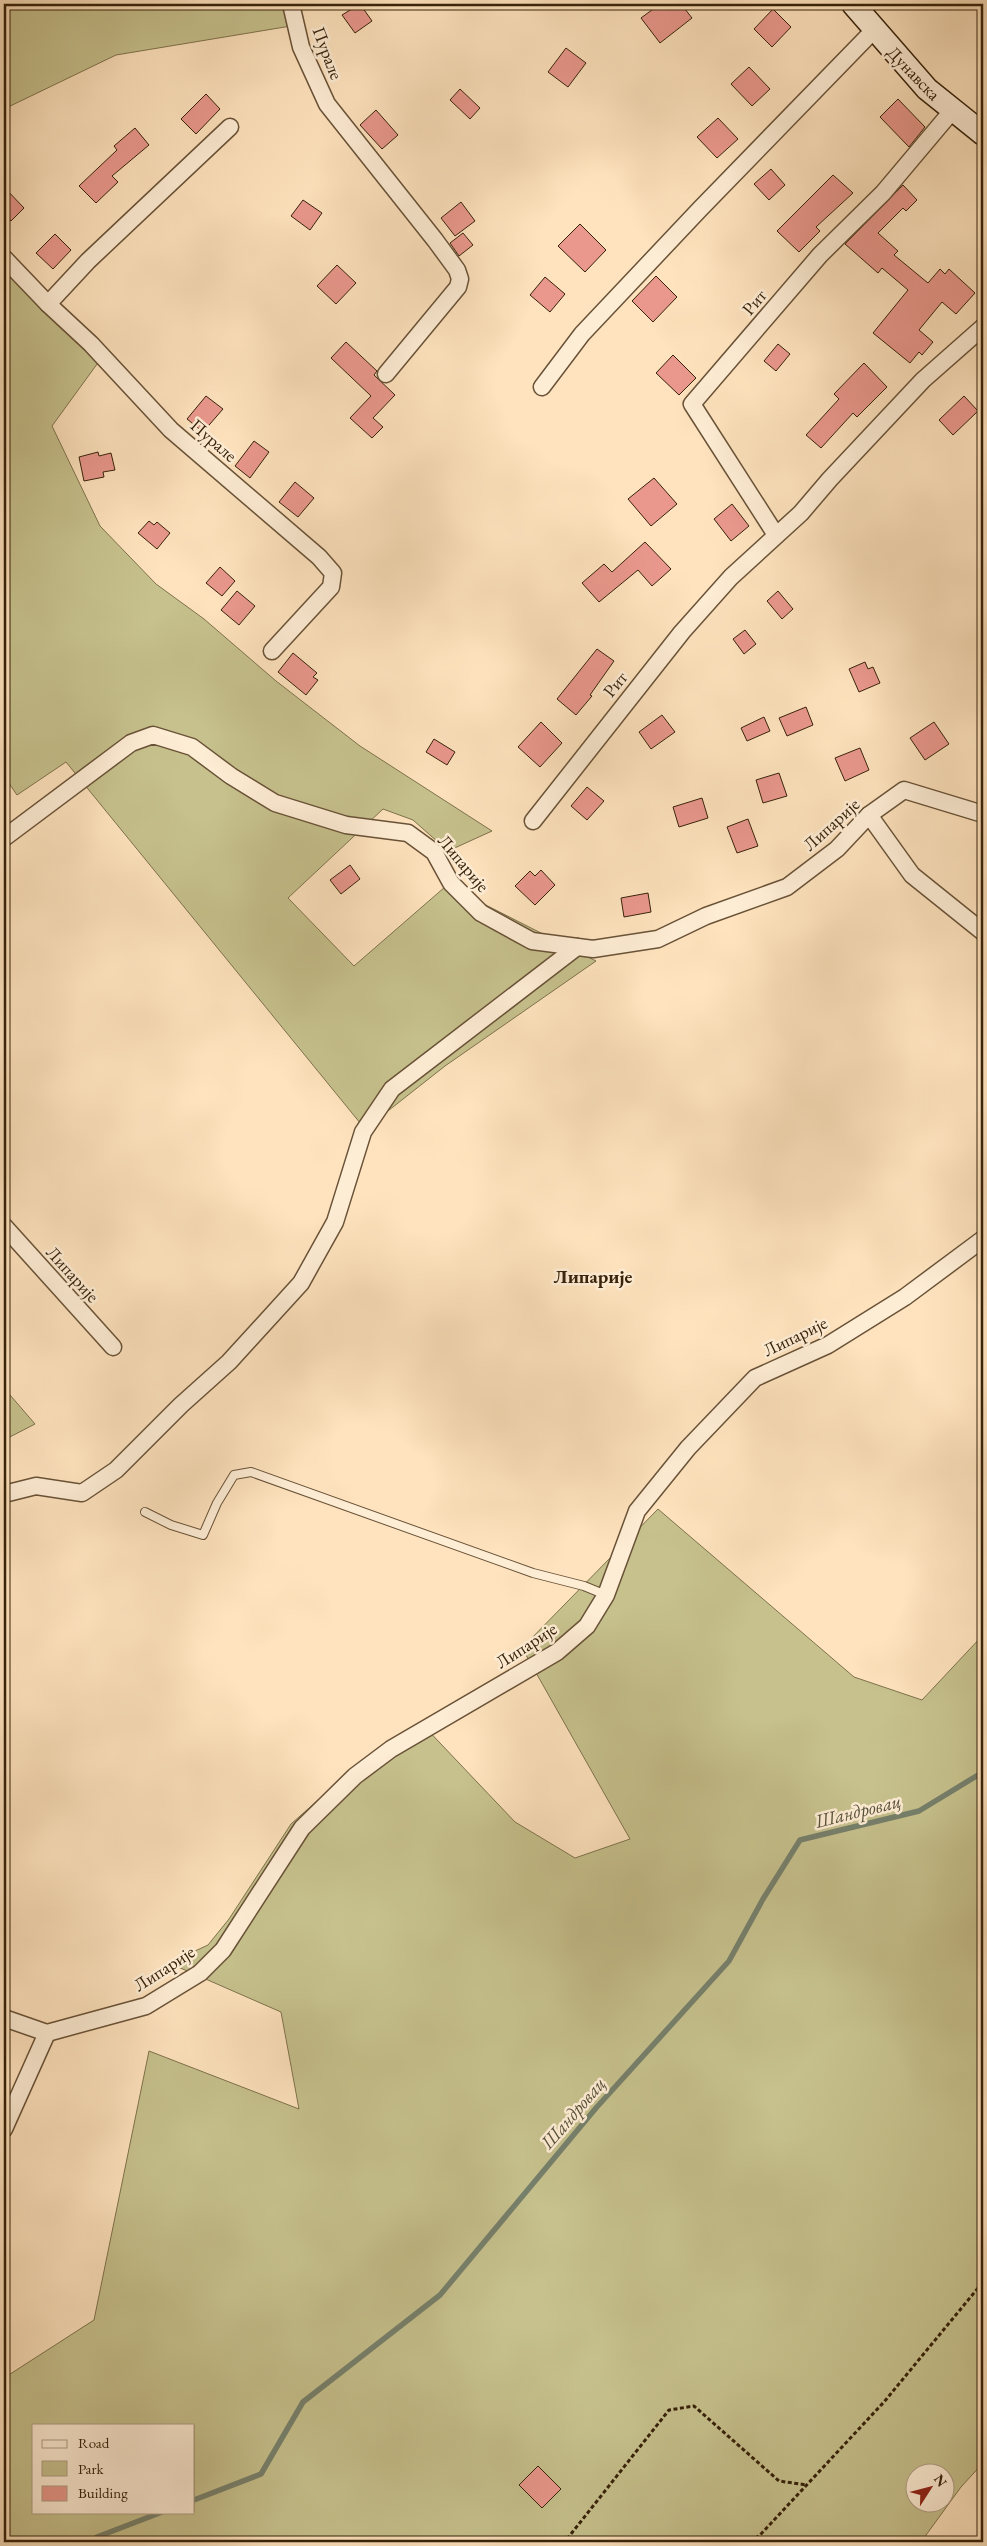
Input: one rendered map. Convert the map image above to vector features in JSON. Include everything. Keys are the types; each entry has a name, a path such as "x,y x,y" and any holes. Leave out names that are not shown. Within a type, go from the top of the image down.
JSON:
{"main road":[{"name":"Дунавска","path":"853,4 905,66 952,112 983,134"}],"street":[{"name":"Пурале","path":"291,4 301,47 327,104 435,240 457,270 460,280 458,287 386,374"},
{"path":"542,387 589,328 700,209 874,30"},
{"name":"Рит","path":"776,535 692,404 820,255 882,192 952,112"},
{"path":"48,304 88,261 230,127"},
{"name":"Пурале","path":"4,258 48,304 91,344 171,430 319,558 333,573 331,587 272,651"},
{"name":"Рит","path":"533,821 682,632 732,577 801,513 830,479 924,380 983,327"},
{"name":"Липарије","path":"4,838 131,743 153,735 192,747 231,776 275,803 346,825 408,833 434,852 451,882 482,914 532,941 593,949 658,939 706,916 787,887 837,849 869,815 904,790 983,814"},
{"path":"869,815 912,875 983,932"},
{"path":"4,1494 36,1486 82,1493 116,1470 182,1404 229,1362 302,1283 335,1222 363,1132 392,1089 577,947"},
{"name":"Липарије","path":"4,1226 113,1348"},
{"name":"Липарије","path":"47,2033 146,2006 200,1973 222,1950 302,1828 355,1776 391,1749 557,1652 587,1626 606,1595 637,1510 688,1448 755,1378 828,1345 905,1297 983,1239"},
{"path":"4,2018 47,2033 4,2129"}],"lane":[{"path":"145,1512 171,1525 203,1535 217,1503 234,1475 251,1472 533,1572 584,1586 606,1595"}],"path":[{"path":"750,2542 760,2535 884,2402 983,2282"},
{"path":"567,2539 669,2410 694,2406 779,2481 807,2485"}],"green space":[{"path":"4,4 290,4 297,25 116,55 4,109"},
{"path":"4,267 100,360 52,426 100,526 156,584 204,619 276,681 360,746 492,831 448,851 413,820 383,809 288,898 354,966 453,880 470,897 596,961 445,1066 365,1129 66,762 17,795 4,776"},
{"path":"4,1388 35,1424 4,1440"},
{"path":"658,1509 854,1677 922,1700 983,1635 983,2463 954,2497 954,2464 904,2464 904,2514 941,2514 921,2542 4,2542 4,2378 94,2320 149,2051 299,2109 281,2012 169,1963 208,1945 229,1919 291,1824 361,1762 422,1724 515,1822 575,1858 630,1839 522,1648"}],"building":[{"path":"360,4 372,21 355,33 342,15"},
{"path":"660,4 681,4 692,18 660,43 641,18"},
{"path":"773,9 791,27 772,47 754,29"},
{"path":"566,48 586,63 568,87 548,72"},
{"path":"749,67 770,89 752,106 731,84"},
{"path":"460,89 480,108 470,119 450,100"},
{"path":"206,94 220,109 196,134 181,119"},
{"path":"898,99 925,127 909,147 880,117"},
{"path":"376,110 398,135 382,149 360,125"},
{"path":"718,118 738,139 717,158 697,137"},
{"path":"135,128 149,145 112,176 118,182 96,203 79,186 117,150 114,146"},
{"path":"771,169 785,185 769,200 754,184"},
{"path":"833,175 853,193 816,227 820,231 799,252 777,231"},
{"path":"903,185 917,200 906,211 903,208 878,233 898,251 894,255 928,283 940,269 945,274 949,269 975,293 956,314 942,302 919,330 933,342 922,355 919,352 910,363 873,333 908,290 882,268 878,273 845,244"},
{"path":"4,187 24,208 11,221 4,213"},
{"path":"303,200 322,213 310,230 291,216"},
{"path":"461,202 475,221 455,236 441,218"},
{"path":"580,224 606,250 585,272 558,246"},
{"path":"463,233 473,245 459,256 450,243"},
{"path":"55,234 71,250 53,269 36,253"},
{"path":"337,265 356,283 336,304 317,286"},
{"path":"656,276 677,297 653,322 632,301"},
{"path":"545,277 565,294 550,312 530,295"},
{"path":"346,342 377,371 374,375 395,395 373,418 383,427 372,438 350,418 371,396 331,358"},
{"path":"778,344 790,354 776,371 764,361"},
{"path":"673,355 696,378 679,395 656,373"},
{"path":"864,363 887,387 857,417 853,413 821,448 806,435 839,399 834,394"},
{"path":"206,396 223,409 203,432 187,419"},
{"path":"964,396 978,411 953,435 939,420"},
{"path":"254,441 269,452 250,478 235,466"},
{"path":"98,452 99,456 111,453 115,470 103,472 104,477 84,481 79,457"},
{"path":"654,478 677,504 651,526 628,499"},
{"path":"295,482 314,498 298,517 279,502"},
{"path":"732,504 749,526 731,541 714,519"},
{"path":"149,521 154,525 157,522 170,533 157,549 138,533"},
{"path":"645,542 671,569 652,586 638,570 599,602 582,583 604,564 612,572"},
{"path":"220,567 235,581 222,596 206,583"},
{"path":"237,591 255,606 239,625 221,610"},
{"path":"778,591 793,609 782,619 767,601"},
{"path":"745,630 756,644 744,654 733,639"},
{"path":"597,649 614,661 590,695 592,696 576,715 557,699"},
{"path":"293,653 317,673 313,677 318,680 306,695 278,672"},
{"path":"865,662 868,669 873,667 880,683 859,692 849,669"},
{"path":"806,707 813,725 787,736 779,718"},
{"path":"662,715 675,732 651,749 639,732"},
{"path":"764,717 770,731 747,741 741,728"},
{"path":"541,722 562,743 540,767 518,747"},
{"path":"934,722 949,744 925,760 910,738"},
{"path":"434,739 455,752 447,765 426,752"},
{"path":"860,748 869,770 845,781 835,758"},
{"path":"779,773 787,796 763,803 756,780"},
{"path":"587,787 604,801 587,820 571,806"},
{"path":"702,798 708,818 679,827 673,807"},
{"path":"748,819 758,846 737,853 727,827"},
{"path":"350,865 360,879 341,894 330,880"},
{"path":"541,870 555,885 535,905 515,886 530,871 535,876"},
{"path":"648,893 651,912 624,917 621,898"},
{"path":"538,2466 561,2489 542,2508 519,2485"}],"waterway":[{"name":"Шандровац","path":"195,2500 261,2474 303,2402 440,2295 596,2108 729,1961 763,1899 800,1840 919,1811 983,1772"},
{"name":"Шандровац","path":"92,2542 97,2537 157,2514"}],"district":[{"name":"Липарије","path":"593,1276"}]}
